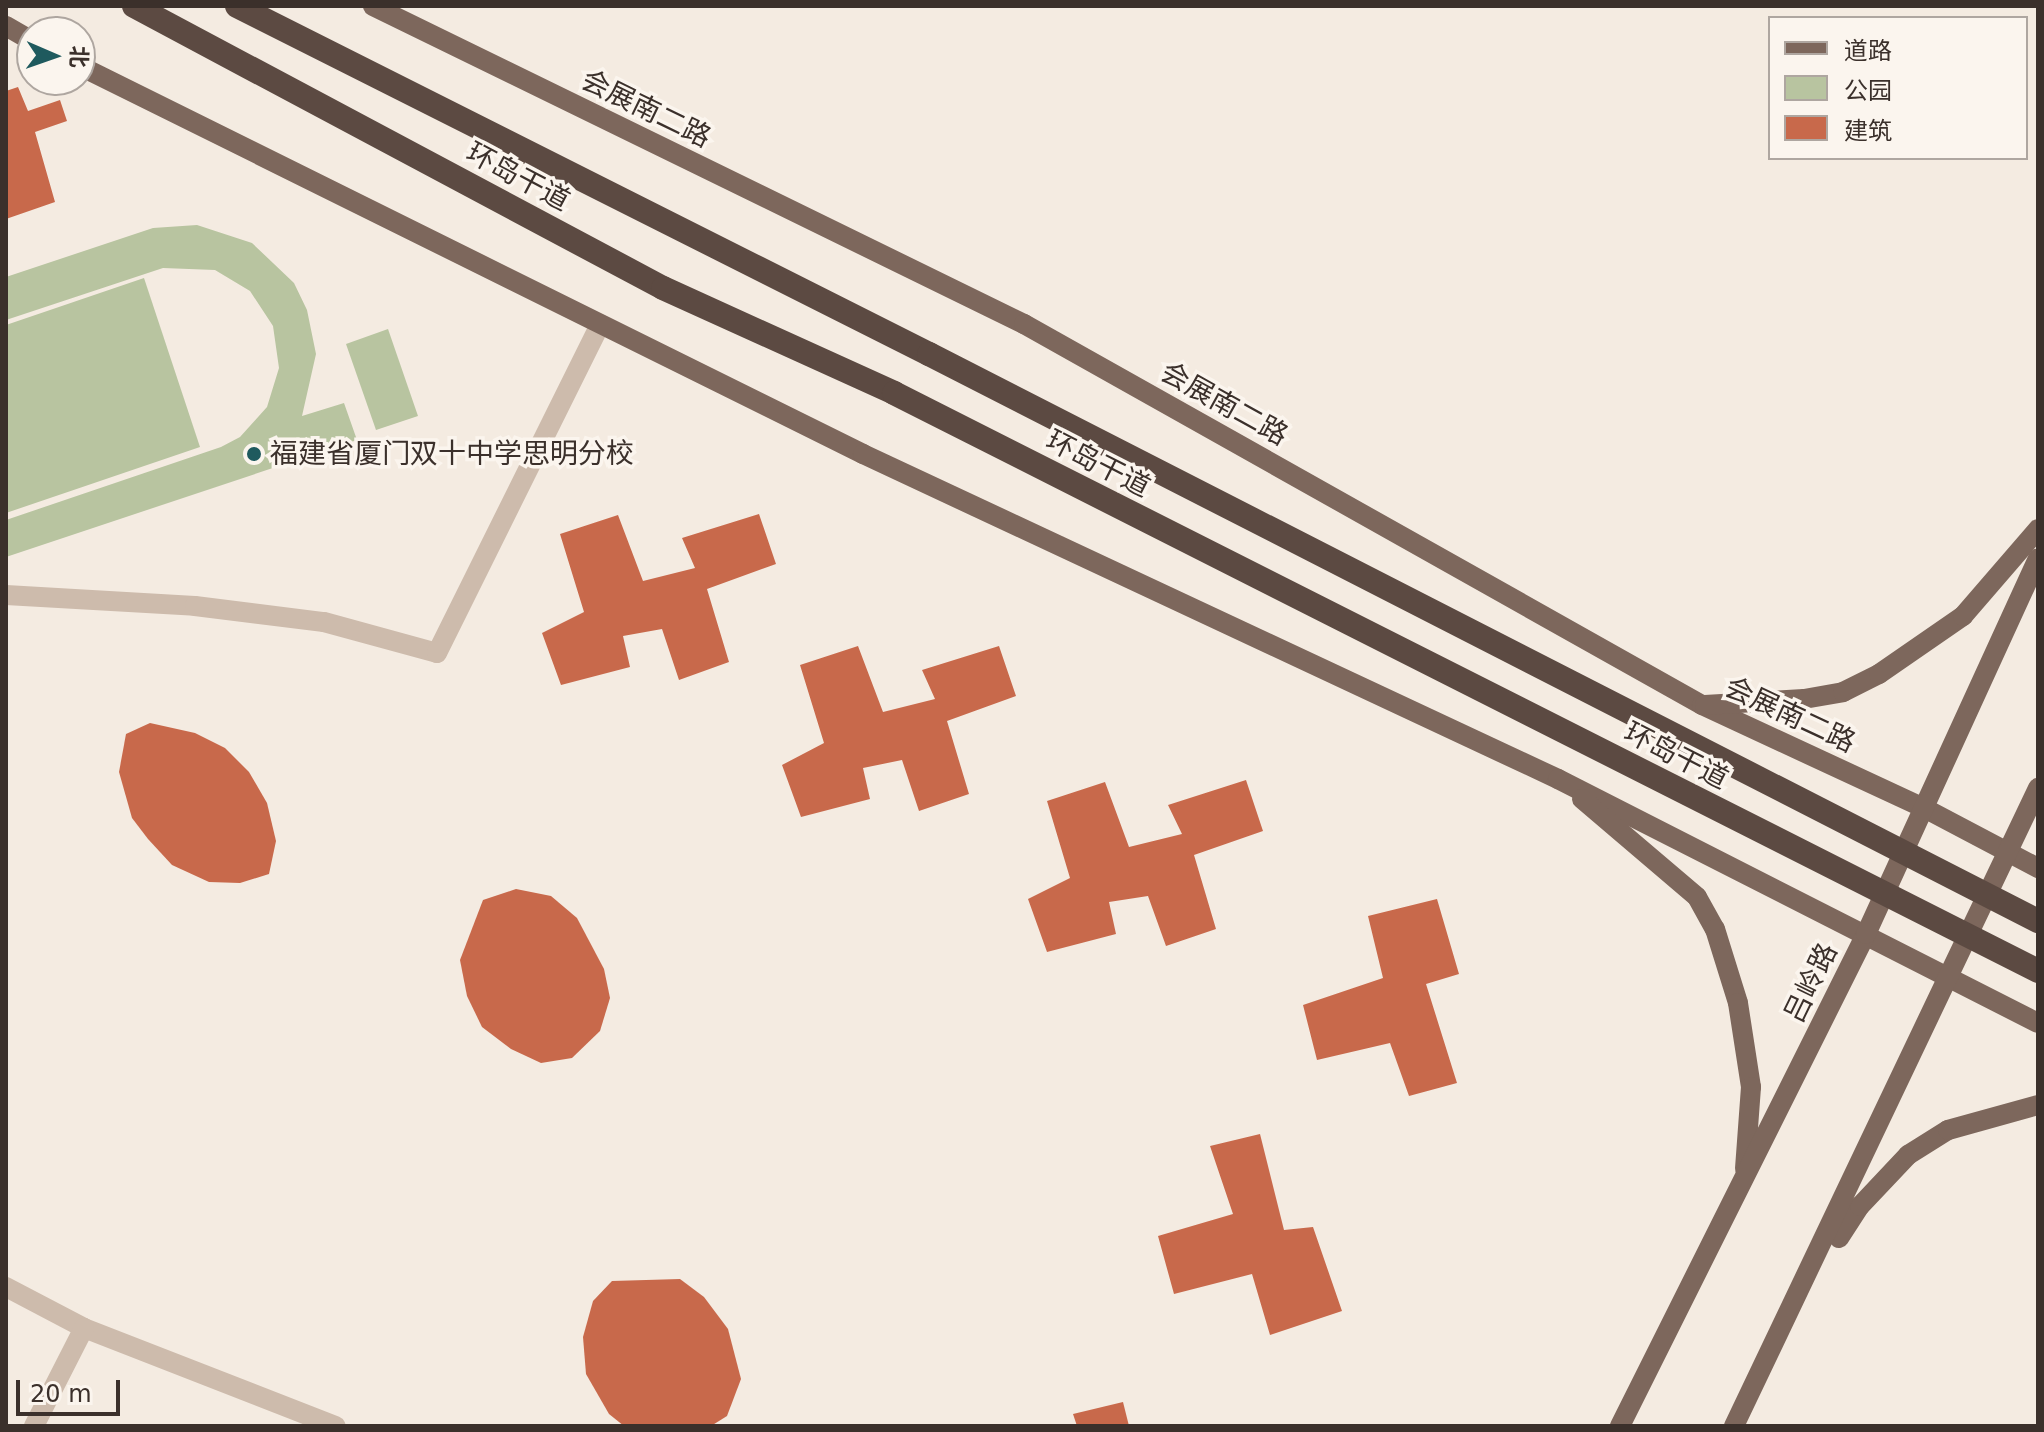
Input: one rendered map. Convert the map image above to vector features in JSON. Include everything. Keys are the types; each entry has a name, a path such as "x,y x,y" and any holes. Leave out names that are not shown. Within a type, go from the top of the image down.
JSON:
{"highway":[{"name":"环岛干道","path":"134,6 663,288 894,393 2038,971"},
{"name":"环岛干道","path":"237,6 929,354 2038,921"}],"main road":[{"name":"会展南二路","path":"373,6 1024,324 1702,705 1926,809 2038,868"},
{"path":"96,74 863,454 1115,569 1558,779 2038,1023"},
{"path":"1702,705 1804,699 1843,692 1879,674 1963,616 2038,529"},
{"name":"吕岭路","path":"1620,1426 1866,934 1926,809 2038,558"},
{"path":"1558,779 1697,897 1715,929 1738,1003 1751,1087 1744,1180"},
{"path":"1734,1426 1797,1302 2038,788"},
{"path":"1797,1302 1860,1206 1908,1155 1948,1130 2038,1105"}],"street":[{"path":"6,595 195,606 324,622 437,653 600,324"},
{"path":"6,1287 84,1328 336,1426"},
{"path":"34,1426 84,1328"}],"green space":[{"path":"197,225 252,243 294,283 307,310 316,354 302,416 344,403 357,440 6,557 6,520 221,447 240,437 267,407 279,368 273,326 250,291 215,270 163,268 6,320 6,277 153,228"},
{"path":"144,278 200,447 6,513 6,325"},
{"path":"388,329 418,416 376,430 346,344"}],"building":[{"path":"16,88 16,96 22,96 28,111 60,100 67,121 35,132 55,202 6,219 6,91"},
{"path":"759,514 776,564 707,589 729,662 679,680 662,629 623,636 630,667 561,685 542,633 584,612 560,534 618,515 643,581 695,568 682,538"},
{"path":"858,646 883,712 935,699 922,670 999,646 1016,696 947,721 969,794 919,811 902,760 863,768 870,799 801,817 782,765 824,743 800,665"},
{"path":"150,723 195,733 225,748 249,772 267,803 276,841 269,874 240,883 209,882 172,865 148,839 132,818 119,772 126,734"},
{"path":"1246,780 1263,831 1194,855 1216,929 1166,946 1148,896 1109,902 1116,934 1047,952 1028,899 1070,878 1047,801 1105,782 1129,847 1182,834 1168,805"},
{"path":"516,889 551,896 577,918 604,969 610,998 600,1031 572,1058 541,1063 511,1049 482,1027 467,996 460,960 483,900"},
{"path":"1437,899 1459,974 1426,984 1457,1083 1409,1096 1390,1043 1317,1060 1303,1005 1383,978 1368,916"},
{"path":"1260,1134 1284,1230 1313,1227 1342,1311 1270,1335 1252,1274 1174,1294 1158,1236 1233,1214 1210,1146"},
{"path":"680,1279 704,1297 728,1329 741,1379 727,1416 711,1426 624,1426 609,1414 586,1374 583,1337 593,1301 612,1281"},
{"path":"1123,1402 1129,1426 1077,1426 1073,1414"}],"place":[{"name":"福建省厦门双十中学思明分校","path":"254,454"}]}
